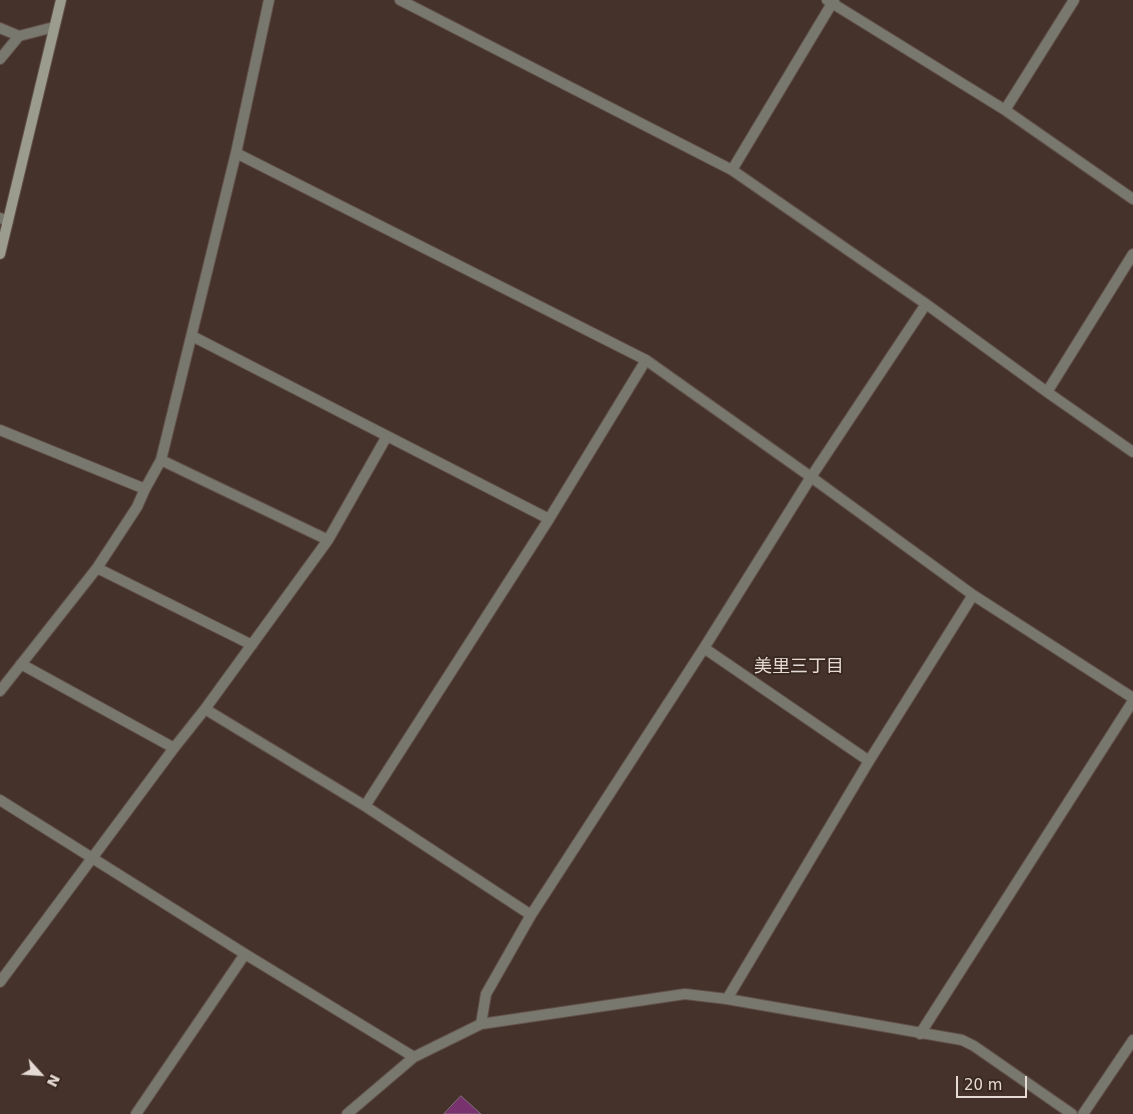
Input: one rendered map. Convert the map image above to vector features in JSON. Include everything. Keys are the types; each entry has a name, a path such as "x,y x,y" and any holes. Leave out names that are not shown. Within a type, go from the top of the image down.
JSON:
{"street":[{"path":"0,254 4,220 61,0"},
{"path":"0,691 97,568 137,507 161,460 236,153 269,0"},
{"path":"400,0 732,170 926,304 1133,452"},
{"path":"1005,110 1074,0"},
{"path":"732,170 831,1 1005,110 1133,199"},
{"path":"0,58 19,36 54,27"},
{"path":"0,28 19,36"},
{"path":"236,153 646,360 811,476 973,595 1133,700 920,1034"},
{"path":"1047,392 1133,254"},
{"path":"481,1024 486,994 531,915 704,648 811,476 926,304"},
{"path":"192,336 549,519"},
{"path":"365,806 549,519 646,360"},
{"path":"0,430 145,489"},
{"path":"0,982 174,748 206,709 328,540 387,436"},
{"path":"161,460 328,540"},
{"path":"97,568 252,645"},
{"path":"727,999 869,761 973,595"},
{"path":"704,648 869,761"},
{"path":"21,664 174,748"},
{"path":"206,709 365,806 531,915"},
{"path":"0,800 245,954 414,1057"},
{"path":"136,1114 245,954"},
{"path":"347,1114 414,1057 481,1024 686,994 727,999 962,1040 974,1046 1072,1114"},
{"path":"1083,1114 1133,1040"}],"building":[{"path":"461,1096 481,1114 444,1114"}],"district":[{"name":"美里三丁目","path":"799,667"}]}
